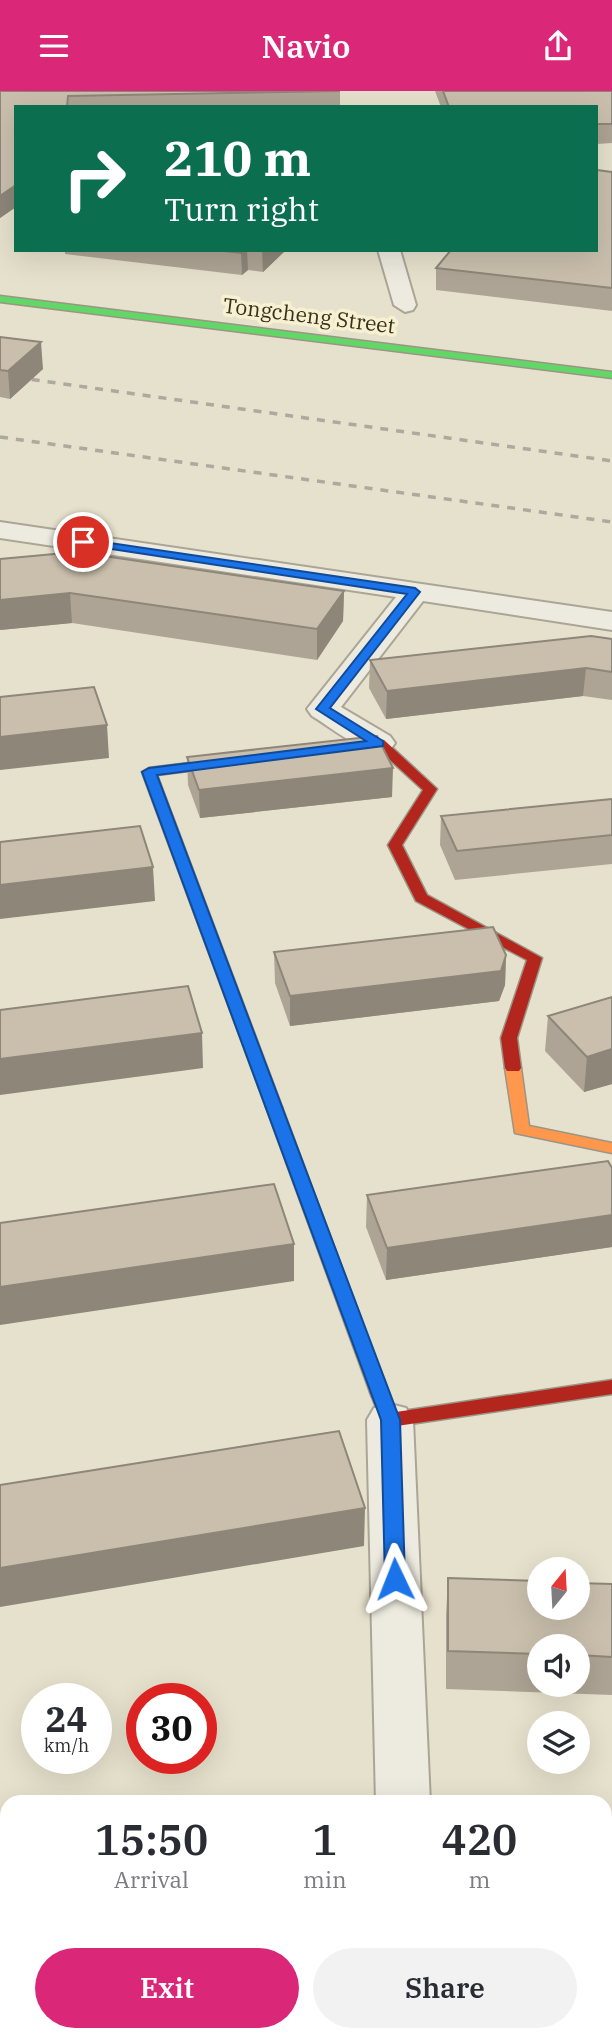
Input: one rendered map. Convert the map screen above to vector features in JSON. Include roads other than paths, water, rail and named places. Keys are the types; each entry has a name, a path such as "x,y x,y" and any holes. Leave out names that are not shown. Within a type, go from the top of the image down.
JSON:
{"street":[{"path":"390,252 405,305"},
{"name":"Tongcheng Street","path":"0,288 612,363"},
{"name":"Tongcheng Street","path":"0,299 612,375"},
{"path":"0,530 612,621"},
{"path":"415,592 323,709 379,743 430,789 395,845 421,898 535,958 509,1038 521,1129 612,1148"},
{"path":"311,752 379,743"},
{"path":"257,758 149,772 390,1420 403,1795"},
{"path":"390,1420 612,1387"}],"railway":[{"path":"0,375 612,461"},
{"path":"0,437 612,522"}]}
